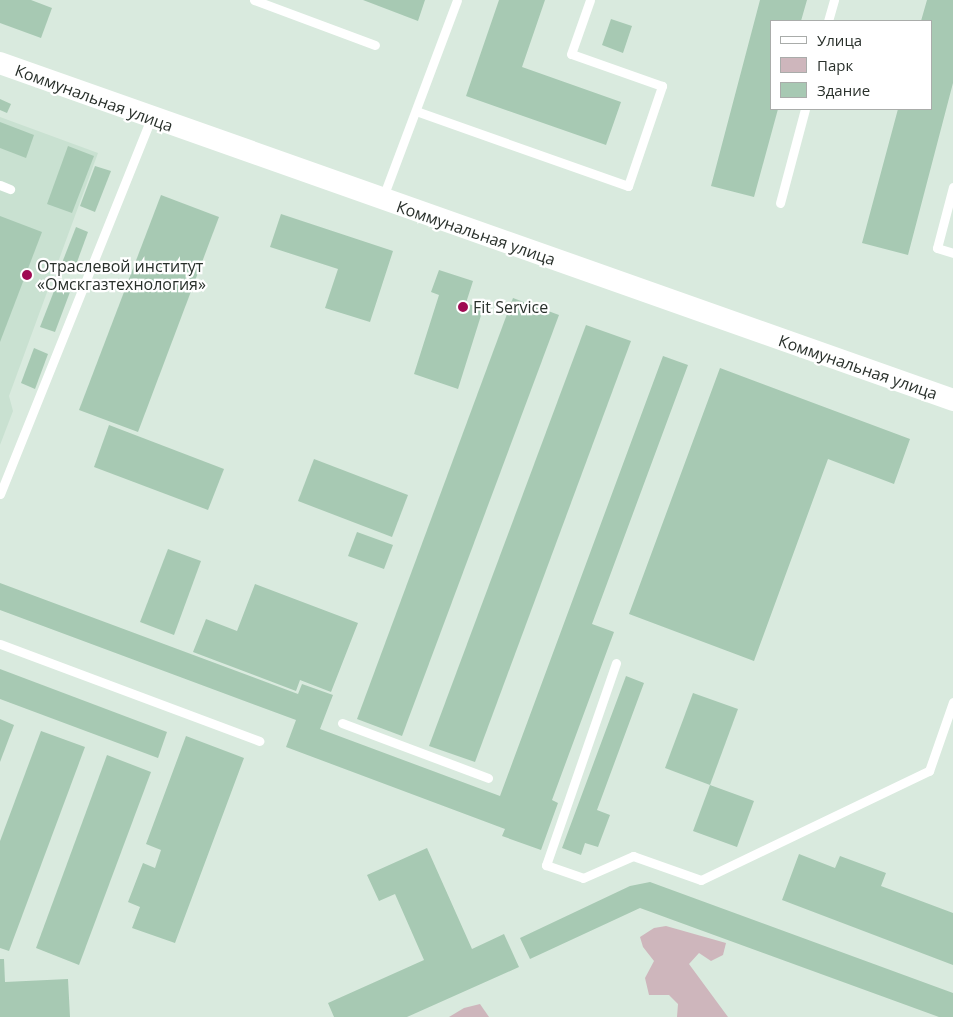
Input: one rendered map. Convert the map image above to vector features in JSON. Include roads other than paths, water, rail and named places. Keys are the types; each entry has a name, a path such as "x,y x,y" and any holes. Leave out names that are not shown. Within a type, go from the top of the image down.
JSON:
{"street":[{"name":"Коммунальная улица","path":"0,63 382,200 953,400"}],"lane":[{"path":"254,0 375,45"},
{"path":"382,200 457,0"},
{"path":"416,111 628,186 662,86 571,54 590,0"},
{"path":"828,20 834,0"},
{"path":"780,203 805,110"},
{"path":"0,494 151,118"},
{"path":"0,184 10,188"},
{"path":"953,186 937,248 953,253"},
{"path":"0,644 260,741"},
{"path":"616,663 546,865 583,878 633,856 701,880 719,872 929,771 953,702"},
{"path":"342,723 488,778"}],"place":[{"name":"Отраслевой институт «Омскгазтехнология»","path":"27,275"},
{"name":"Fit Service","path":"463,307"}]}
